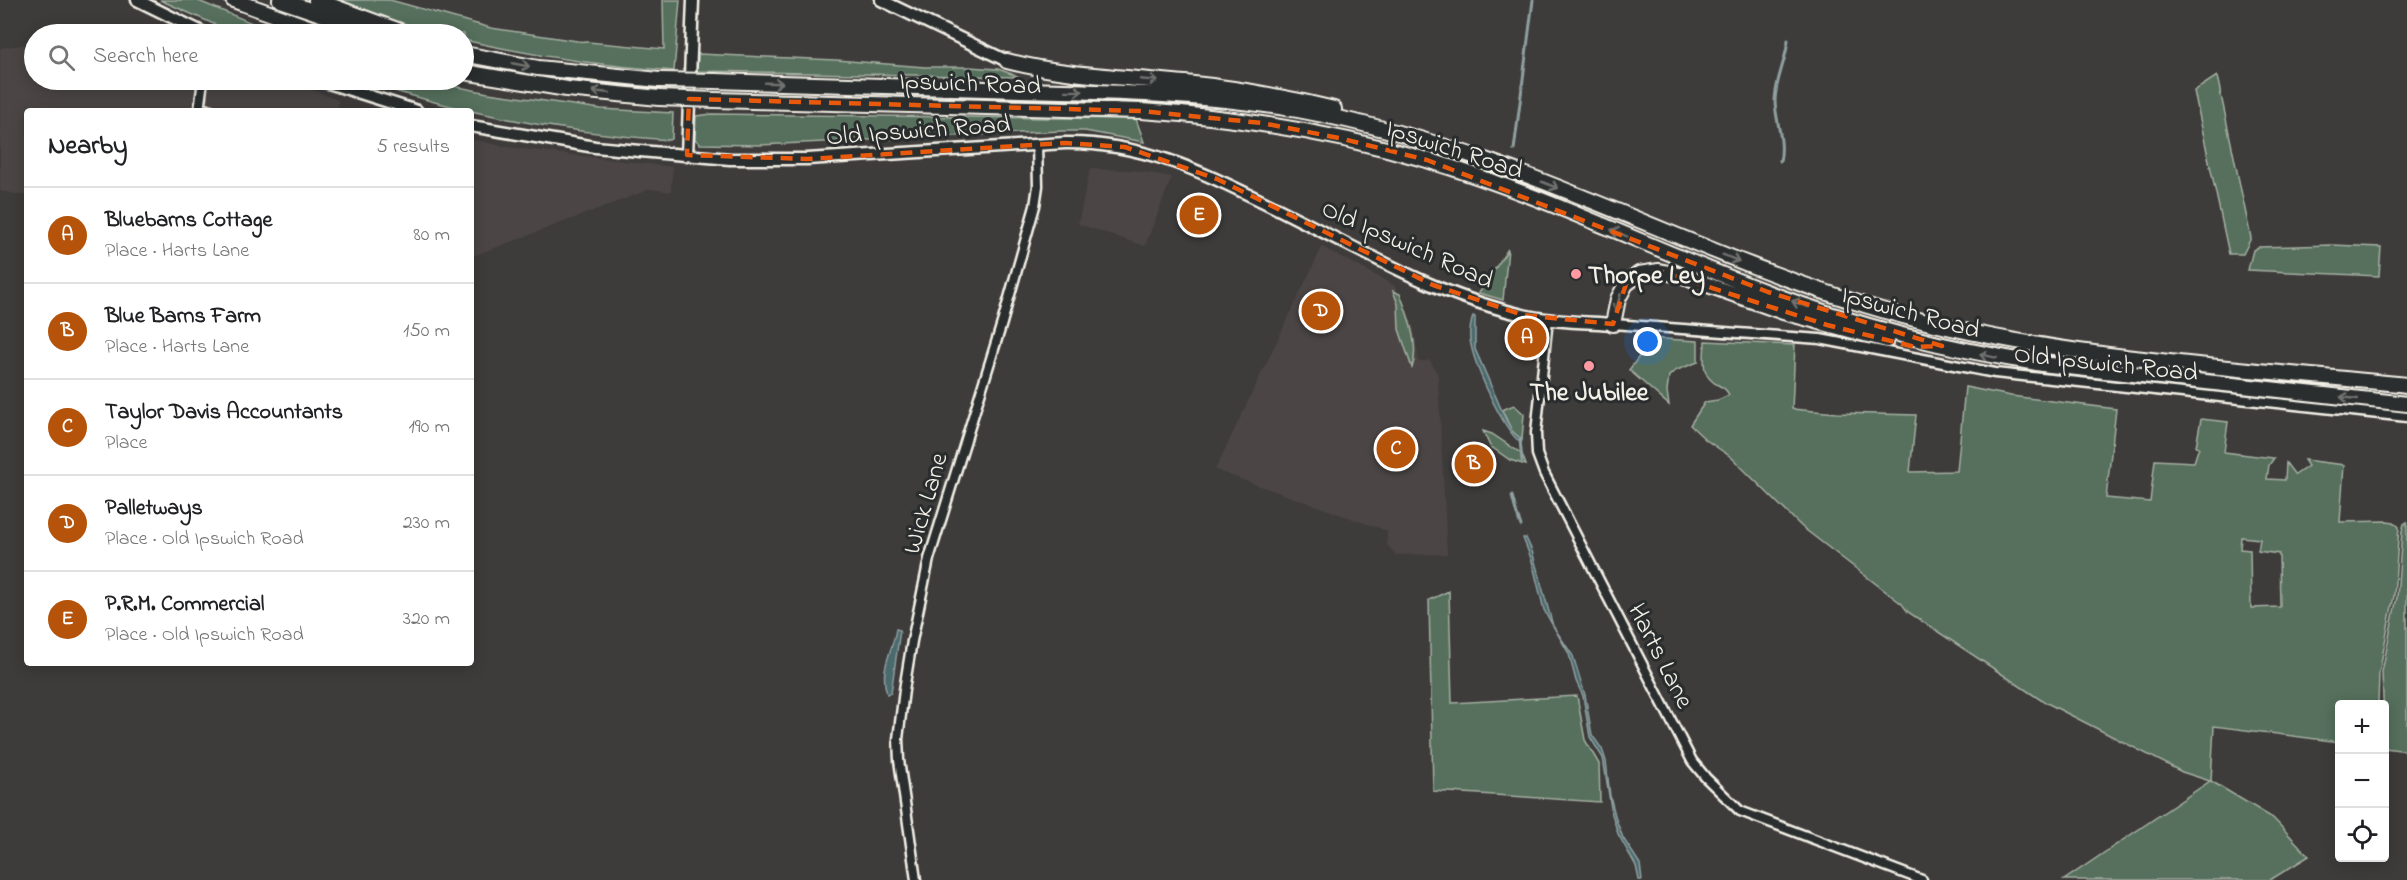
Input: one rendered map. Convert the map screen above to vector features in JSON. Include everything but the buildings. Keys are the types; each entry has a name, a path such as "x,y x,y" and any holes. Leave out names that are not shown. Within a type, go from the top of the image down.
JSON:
{"highway":[{"path":"233,0 300,24"},
{"path":"280,0 351,24"},
{"path":"316,0 381,24"},
{"name":"Ipswich Road","path":"474,56 538,68 659,80 1157,93 1235,100 1359,123 1486,161 1749,266 1865,305 1963,331 2108,354 2407,385"},
{"path":"1007,61 1041,69 1188,83 1314,104 1413,130 1463,148 1486,161"},
{"name":"Ipswich Road","path":"474,74 567,89 659,98 1141,111 1251,122 1339,138 1427,160 1532,197 1789,300 1942,346 1998,358 2050,365 2407,404"},
{"path":"1613,324 1618,299 1626,285 1639,274 1659,270 1827,325 1915,346 1942,346"}],"street":[{"path":"137,0 186,24"},
{"path":"687,155 693,0"},
{"path":"881,0 1007,61"},
{"path":"199,108 202,90"},
{"path":"351,90 408,108"},
{"name":"Old Ipswich Road","path":"474,127 595,147 730,159 807,159 1037,144 1089,143 1125,147 1179,162 1227,183 1433,285 1523,315 1548,319 1820,339 1995,373 2407,417"},
{"name":"Wick Lane","path":"916,880 898,740 912,641 929,559 1002,323 1035,206 1038,186 1037,144"},
{"name":"Harts Lane","path":"1548,319 1536,434 1537,454 1544,473 1692,761 1712,785 1740,811 1923,880"}],"highlighted area":[{"path":"689,99 1141,111 1262,123 1339,138 1427,160 1768,292 1942,346 1915,347 1827,325 1659,271 1639,274 1626,284 1613,324 1523,315 1433,285 1217,179 1125,147 1065,143 807,159 687,155"}],"shaded area":[{"path":"24,44 24,90 312,90 338,100 338,108 24,108 24,195 0,191 0,48"},
{"path":"474,140 507,147 673,167 671,192 651,189 474,256"},
{"path":"1090,169 1132,170 1172,177 1145,246 1078,224"},
{"path":"1322,247 1394,285 1404,302 1414,328 1419,362 1430,360 1438,375 1447,554 1396,555 1387,545 1387,531 1215,470"}],"green space":[{"path":"160,0 196,0 255,24 214,24"},
{"path":"333,0 390,0 491,28 577,41 664,49 663,0 680,0 674,71 568,60 474,42 474,24 405,24"},
{"path":"698,54 998,69 1020,77 697,71"},
{"path":"2217,76 2251,238 2243,254 2229,254 2194,91"},
{"path":"392,90 473,90 601,109 673,113 672,138 669,140 629,137 551,127 474,112 474,108 459,108"},
{"path":"712,114 1136,119 1144,142 1085,131 1061,131 759,145 700,144 695,139 696,116"},
{"path":"2332,245 2381,247 2379,276 2248,270 2253,250 2258,247"},
{"path":"1508,249 1503,300 1479,293"},
{"path":"1393,291 1400,294 1412,330 1414,359 1412,368 1399,329 1398,304"},
{"path":"1646,338 1698,341 1698,362 1677,370 1669,376 1667,391 1669,405 1629,370 1641,354"},
{"path":"1705,341 1795,345 1792,409 1837,413 1916,415 1910,472 1957,471 1965,387 2011,396 2116,409 2106,498 2150,502 2155,460 2194,462 2199,447 2196,446 2201,419 2228,422 2224,452 2274,458 2269,465 2267,479 2285,480 2286,463 2295,475 2308,466 2304,460 2344,465 2340,522 2387,521 2394,522 2399,527 2394,596 2379,673 2378,700 2335,700 2335,741 2214,726 2211,781 2273,818 2309,856 2270,880 2064,880 2210,781 2182,772 2041,700 1908,612 1902,604 1802,527 1731,457 1706,440 1690,425 1705,402 1729,395 1725,389 1708,377 1704,361","holes":["2241,537 2260,539 2258,551 2279,554 2280,607 2251,608 2250,550 2240,549"]},
{"path":"1514,405 1524,414 1522,440 1512,431 1502,410"},
{"path":"1483,431 1492,434 1522,454 1526,465 1510,460 1490,446"},
{"path":"2407,522 2407,751 2389,749 2389,700 2383,700 2382,672 2397,597 2404,524"},
{"path":"1449,591 1452,703 1577,696 1585,740 1599,764 1600,802 1433,791 1429,600"}],"water":[{"path":"1473,316 1475,317 1475,349 1506,420 1512,431 1522,440 1521,443 1505,424 1497,410 1472,350 1470,327"},
{"path":"1523,538 1526,538 1532,551 1553,626 1544,610 1532,561"},
{"path":"1554,627 1573,656 1585,695 1592,735 1602,749 1606,761 1610,796 1616,819 1623,838 1640,864 1642,880 1639,880 1636,866 1618,834 1612,814 1603,758 1590,737 1583,696 1576,681 1569,654"},
{"path":"896,629 900,630 891,693 887,694 884,676"}],"waterway":[{"path":"1514,150 1533,0"},
{"path":"1780,161 1781,138 1775,100 1788,40"},
{"path":"1520,440 1522,461"},
{"path":"1512,496 1517,515"},
{"path":"1518,517 1521,526"}],"place":[{"name":"P.R.M. Commercial","path":"1199,215"},
{"name":"Thorpe Ley","path":"1576,274"},
{"name":"Palletways","path":"1321,311"},
{"name":"Bluebarns Cottage","path":"1527,338"},
{"name":"The Jubilee","path":"1589,366"},
{"name":"Taylor Davis Accountants","path":"1396,449"},
{"name":"Blue Barns Farm","path":"1474,464"}]}
